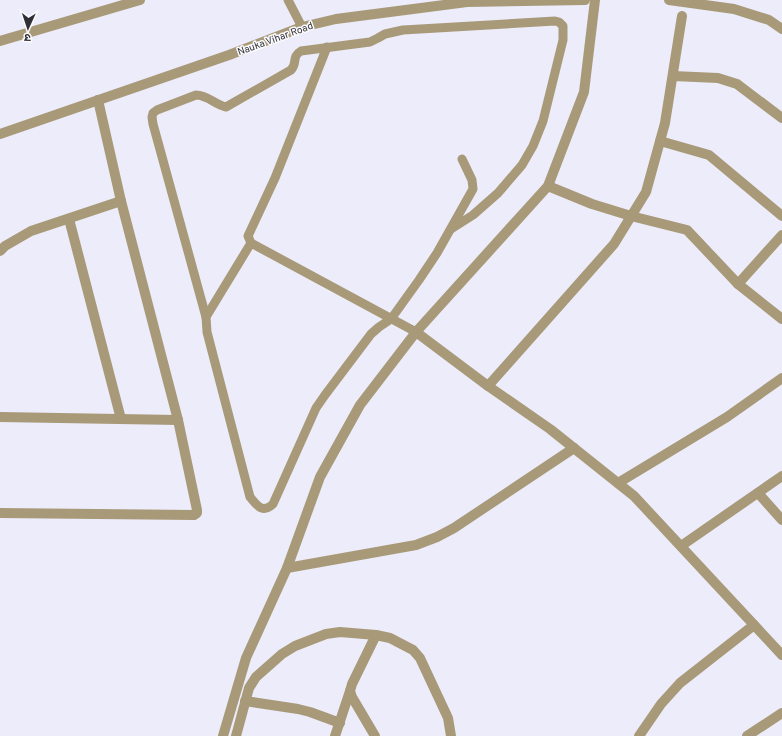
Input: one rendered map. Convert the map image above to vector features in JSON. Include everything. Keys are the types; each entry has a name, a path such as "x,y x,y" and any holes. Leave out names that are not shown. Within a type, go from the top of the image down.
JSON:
{"street":[{"path":"0,41 140,0"},
{"name":"Nauka Vihar Road","path":"0,134 229,55 302,26 336,19 467,2 585,0"},
{"path":"223,736 246,658 287,568 320,477 360,405 416,332 548,186 584,92 595,0"},
{"path":"669,0 734,9 769,20 782,28"},
{"path":"488,386 614,244 646,192 665,123 682,16"},
{"path":"673,76 718,78 737,84 782,118"},
{"path":"0,513 197,513 178,420 121,201 98,100"},
{"path":"660,141 709,155 782,216"},
{"path":"548,186 592,204 631,216 687,230 738,284 782,319"},
{"path":"0,251 5,246 31,231 121,201"},
{"path":"69,219 121,419"},
{"path":"738,284 782,235"},
{"path":"416,332 488,386 550,429 634,496 782,655"},
{"path":"618,483 727,417 782,378"},
{"path":"0,416 178,420"},
{"path":"287,568 416,544 437,537 454,528 574,448"},
{"path":"681,546 782,476"},
{"path":"758,493 782,520"},
{"path":"639,736 661,704 680,683 754,625"},
{"path":"236,736 249,688 256,677 282,654 295,646 326,634 340,632 376,635 390,638 413,650 420,658 448,718 451,736"},
{"path":"335,736 352,684 376,635"},
{"path":"350,691 375,736"},
{"path":"246,702 298,709 340,723"},
{"path":"747,736 782,713"}],"lane":[{"path":"288,0 302,26"},
{"path":"451,229 473,215 498,193 522,165 533,146 543,121 563,40 564,26 559,22 555,21 402,30 385,34 370,42 301,51 297,53 295,57 294,68 226,107 207,97 196,95 157,110 153,113 153,124 206,317 207,332 250,497 258,506 268,508 273,504 316,408 371,334 391,319 430,264 451,229 473,189 472,180 462,159"},
{"path":"328,47 275,178 248,236 251,243 416,332"},
{"path":"206,317 251,243"}]}
